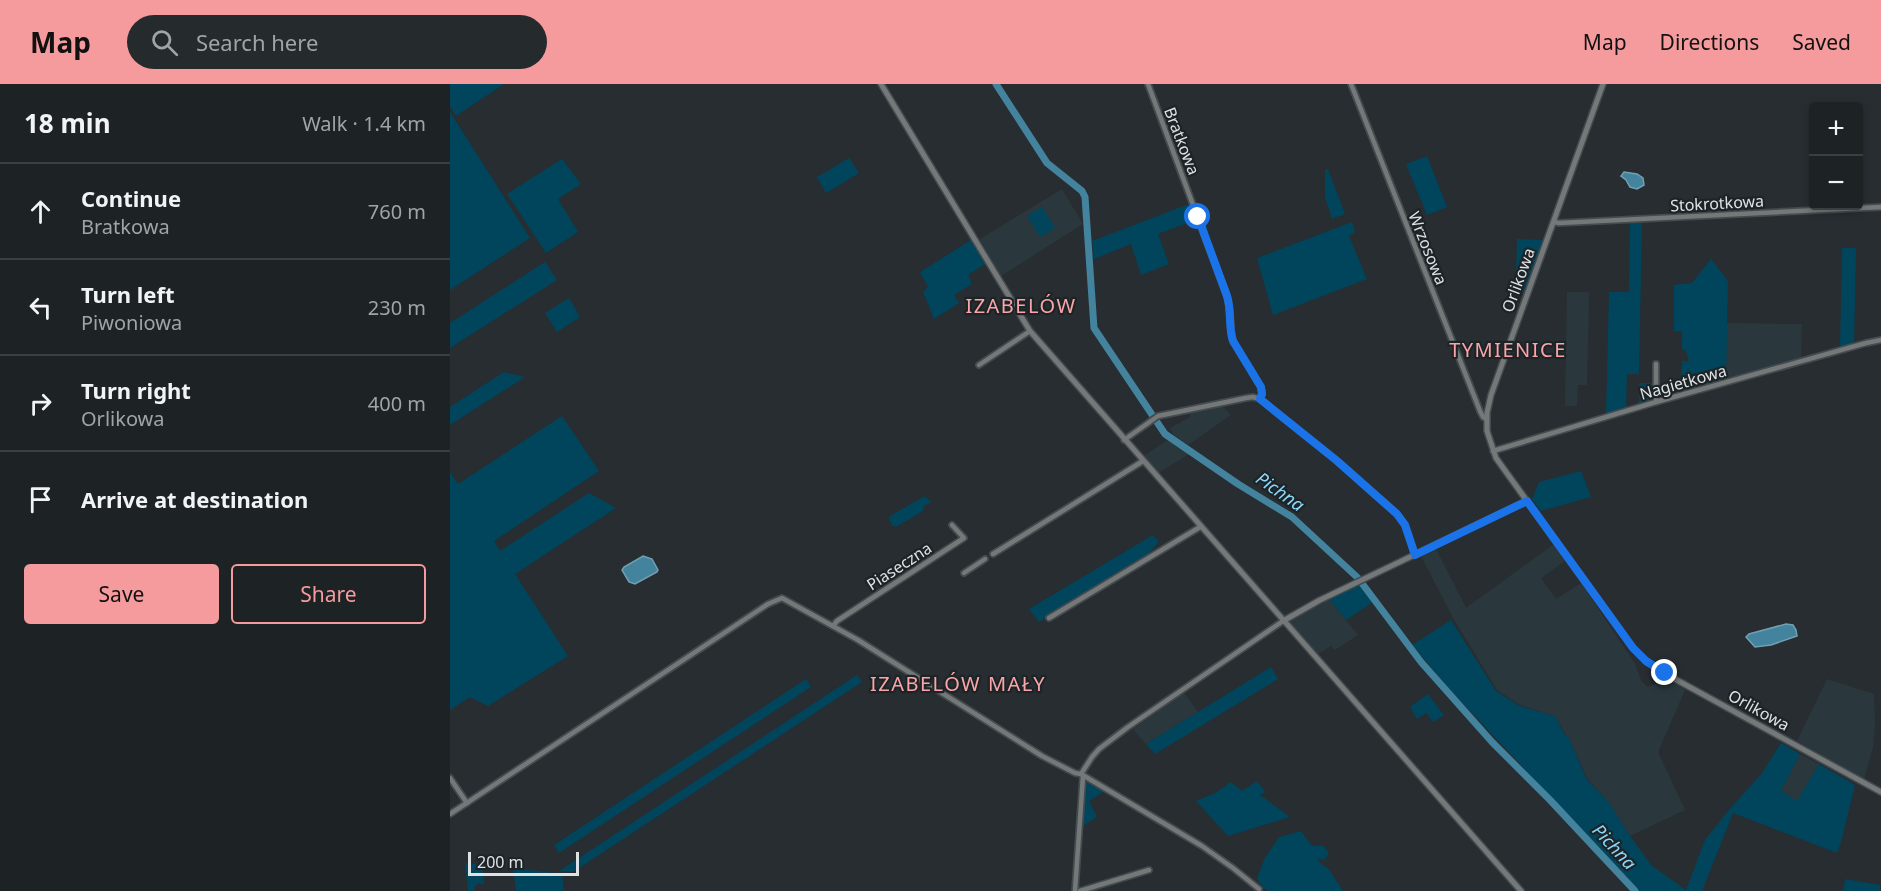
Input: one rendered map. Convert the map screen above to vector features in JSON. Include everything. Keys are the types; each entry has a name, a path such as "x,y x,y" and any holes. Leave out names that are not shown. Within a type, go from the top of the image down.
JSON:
{"street":[{"path":"881,84 1030,331 1521,891"},
{"name":"Bratkowa","path":"1148,84 1227,296 1233,341 1261,387 1260,399"},
{"name":"Wrzosowa","path":"1351,84 1479,411 1486,419"},
{"name":"Orlikowa","path":"1603,84 1491,395 1486,419 1493,451 1633,648 1646,661 1881,792"},
{"name":"Stokrotkowa","path":"1554,222 1881,207"},
{"path":"979,365 1030,331"},
{"name":"Nagietkowa","path":"1493,451 1656,402 1881,340"},
{"path":"1656,364 1656,402"},
{"path":"1124,440 1156,418 1246,398 1260,399 1336,460 1397,514 1405,525 1415,555"},
{"path":"993,554 1143,461"},
{"path":"1075,891 1082,775 1095,753 1283,621 1320,600 1527,501"},
{"name":"Piaseczna","path":"833,626 837,621 964,538 952,525"},
{"path":"1049,618 1200,527"},
{"path":"964,573 985,560"},
{"path":"450,814 777,599 784,599 833,626 1042,756 1075,774 1082,775 1202,846 1259,889"},
{"path":"450,777 467,803"},
{"path":"1080,891 1149,870"}],"shaded area":[{"path":"450,84 504,84 456,116 450,106"},
{"path":"450,112 530,238 450,290"},
{"path":"1427,156 1447,207 1427,215 1406,164"},
{"path":"849,158 859,173 826,193 817,177"},
{"path":"562,159 581,184 558,199 578,232 546,253 507,194"},
{"path":"1328,169 1345,214 1332,219 1325,197 1325,170"},
{"path":"1624,172 1637,174 1643,178 1644,185 1637,189 1630,187 1621,176"},
{"path":"1062,189 1083,224 1001,276 980,239"},
{"path":"1189,204 1195,220 1158,234 1169,264 1141,275 1131,244 1094,259 1092,241"},
{"path":"1042,207 1055,228 1040,237 1027,216"},
{"path":"1630,221 1642,221 1639,374 1627,374 1626,409 1606,415 1609,292 1629,292"},
{"path":"1352,222 1355,232 1349,236 1367,279 1273,315 1257,258"},
{"path":"1517,239 1543,240 1523,294 1516,276"},
{"path":"971,240 985,264 968,275 972,284 954,295 959,303 934,319 923,292 928,287 920,272"},
{"path":"1842,248 1856,248 1854,345 1840,349"},
{"path":"1711,259 1728,281 1726,381 1681,394 1682,361 1689,361 1686,351 1682,349 1682,331 1674,331 1674,285 1692,283"},
{"path":"545,262 557,280 450,348 450,323"},
{"path":"1567,292 1589,292 1587,385 1578,385 1577,406 1565,406"},
{"path":"569,298 580,317 557,332 545,313"},
{"path":"1727,323 1802,324 1801,360 1726,381"},
{"path":"504,372 525,377 450,425 450,407"},
{"path":"1639,383 1654,383 1654,402 1639,406"},
{"path":"1222,406 1231,415 1188,445 1174,435 1170,428 1189,418 1191,412"},
{"path":"562,416 599,471 494,541 500,551 589,493 616,508 515,574 568,656 488,706 470,697 450,710 450,472 458,484"},
{"path":"1169,439 1191,453 1158,473 1144,456"},
{"path":"1581,471 1591,497 1541,511 1532,499 1539,482"},
{"path":"925,496 931,502 924,506 923,511 896,527 893,526 889,520 890,516"},
{"path":"1153,535 1159,542 1141,561 1039,622 1029,609"},
{"path":"1554,544 1566,560 1541,578 1556,599 1581,583 1634,662 1642,682 1648,687 1667,679 1685,690 1658,752 1685,810 1630,836 1610,804 1587,778 1569,738 1555,716 1520,705 1497,690 1453,618 1421,556 1436,549 1466,608"},
{"path":"643,556 652,559 657,572 635,584 629,582 622,570"},
{"path":"1359,584 1373,602 1346,620 1329,599"},
{"path":"1329,599 1358,635 1335,650 1331,646 1318,654 1289,623"},
{"path":"1451,620 1496,691 1520,706 1555,716 1564,734 1569,738 1586,778 1610,804 1651,865 1686,890 1705,840 1762,773 1781,743 1800,754 1781,791 1797,801 1819,764 1855,785 1837,853 1733,813 1702,891 1640,891 1452,692 1412,645"},
{"path":"1786,624 1793,625 1797,636 1771,645 1755,647 1746,637 1749,634"},
{"path":"1271,667 1278,679 1155,754 1146,744"},
{"path":"857,675 862,682 573,872 559,871"},
{"path":"806,679 811,687 559,853 554,845"},
{"path":"1827,679 1874,694 1873,747 1864,779 1797,741"},
{"path":"1184,693 1198,712 1146,744 1133,729"},
{"path":"1428,694 1444,715 1433,722 1426,713 1417,719 1410,707"},
{"path":"1800,754 1819,764 1798,802 1781,791"},
{"path":"1257,781 1265,792 1260,795 1290,817 1228,836 1196,801 1215,793 1231,782 1242,791"},
{"path":"1089,782 1105,791 1089,801 1097,817 1081,827 1084,785"},
{"path":"1301,831 1312,846 1324,846 1329,854 1324,860 1317,858 1322,865 1328,868 1343,891 1268,891 1262,887 1257,878 1265,858 1279,837"},
{"path":"465,863 482,865 484,885 479,883 474,887 474,891 468,891"},
{"path":"513,868 562,874 564,891 516,891"},
{"path":"1845,879 1880,885 1880,891 1843,891"}],"waterway":[{"name":"Pichna","path":"996,84 1047,163 1082,191 1085,197 1094,328 1165,434 1238,484 1292,517 1358,578 1421,662 1492,742 1635,891"}],"district":[{"name":"IZABELÓW","path":"1021,306"},
{"name":"TYMIENICE","path":"1508,350"},
{"name":"IZABELÓW MAŁY","path":"958,684"}],"route":[{"path":"1198,217 1230,306 1233,341 1261,387 1260,399 1336,460 1397,514 1405,525 1415,555 1527,501 1633,648 1646,661 1665,673"}]}
